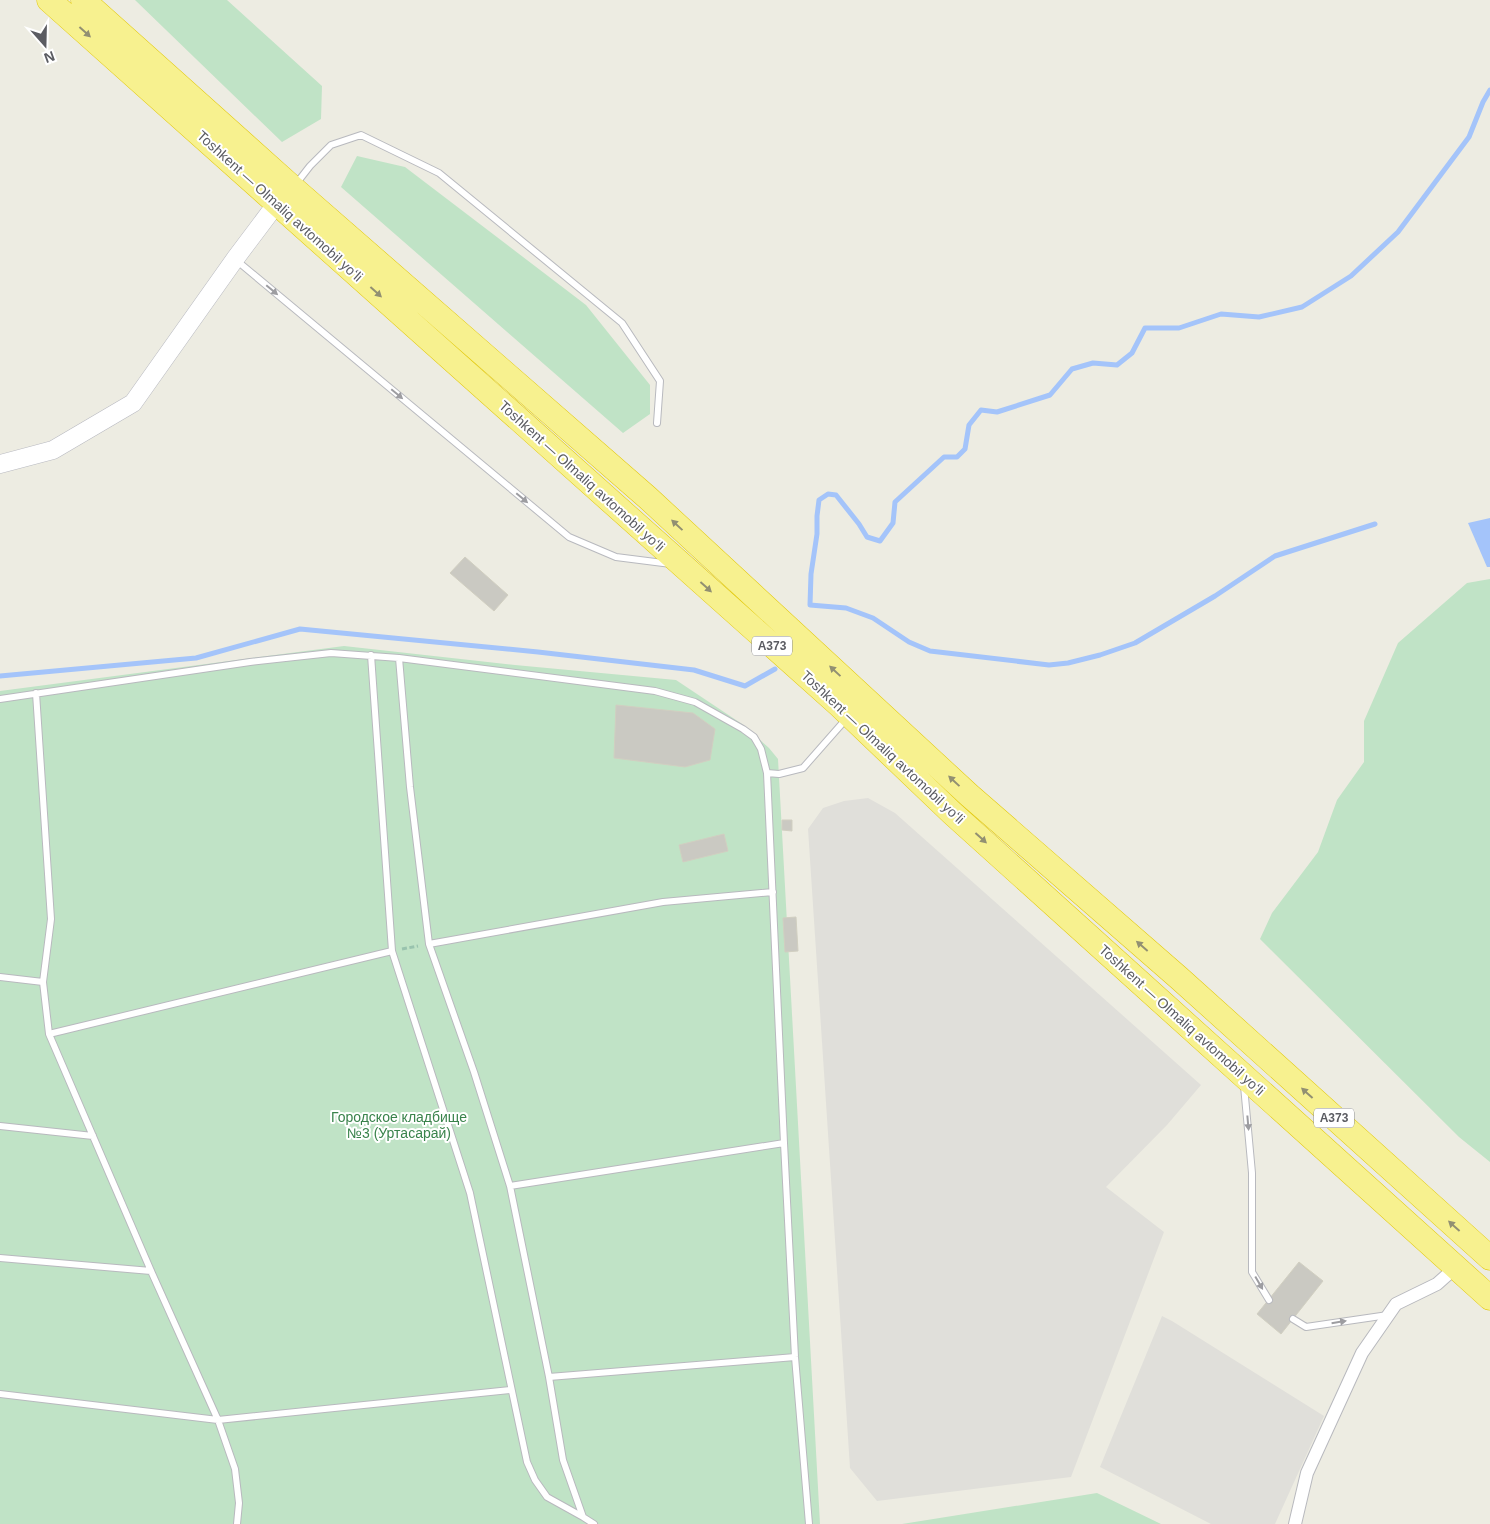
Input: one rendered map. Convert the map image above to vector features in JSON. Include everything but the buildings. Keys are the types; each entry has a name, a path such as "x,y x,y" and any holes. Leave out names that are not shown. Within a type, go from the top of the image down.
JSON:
{"highway":[{"name":"Toshkent — Olmaliq avtomobil yo‘li","path":"49,0 648,498 969,795 1179,978 1490,1258"},
{"name":"Toshkent — Olmaliq avtomobil yo‘li","path":"83,0 285,196 683,566 849,715 952,813 1490,1298"}],"street":[{"path":"0,464 53,450 133,403 234,259 285,196"},
{"path":"1295,1524 1307,1473 1362,1353 1396,1304 1437,1284 1456,1267"}],"lane":[{"path":"285,196 310,166 331,145 361,136 439,173 622,323 660,382 657,423"},
{"path":"234,259 569,537 616,557 683,566"},
{"path":"0,699 250,662 331,653 399,658 655,691 695,702 754,737 761,749 767,773 795,1358 810,1524"},
{"path":"370,655 392,951 470,1193 527,1462 535,1480 547,1497 594,1524"},
{"path":"399,658 410,787 429,944 474,1072 510,1186 549,1377 563,1460 583,1517"},
{"path":"36,693 51,919 43,982 49,1034 151,1271 218,1420 235,1469 239,1503 237,1524"},
{"path":"767,773 779,774 803,768 849,715"},
{"path":"429,944 663,902 773,892"},
{"path":"49,1034 392,951"},
{"path":"0,977 43,982"},
{"path":"1243,1074 1252,1173 1252,1272 1268,1300"},
{"path":"0,1126 93,1136"},
{"path":"510,1186 784,1143"},
{"path":"0,1258 151,1271"},
{"path":"1293,1319 1306,1327 1388,1315"},
{"path":"549,1377 795,1358"},
{"path":"0,1394 218,1420 511,1390"}],"path":[{"path":"392,951 429,944"}],"shaded area":[{"path":"868,798 895,813 1201,1085 1167,1125 1106,1187 1164,1232 1071,1477 877,1501 850,1468 808,829 823,808 844,801"},
{"path":"1162,1316 1324,1416 1275,1524 1211,1524 1100,1467"}],"green space":[{"path":"135,0 227,0 322,86 321,119 282,142"},
{"path":"357,156 405,167 586,305 650,385 650,414 623,433 341,187"},
{"path":"1490,579 1490,1162 1459,1137 1260,939 1272,913 1318,852 1337,800 1364,762 1364,721 1398,643 1467,583"},
{"name":"Городское кладбище №3 (Уртасарай)","path":"344,646 676,680 742,724 769,748 778,759 820,1524 0,1524 0,691"},
{"path":"1097,1493 1161,1524 902,1524"}],"water":[{"path":"1490,518 1490,567 1487,567 1468,523"}],"waterway":[{"path":"1375,524 1275,556 1215,596 1135,643 1068,663 1049,665 930,651 909,642 873,618 846,608 810,605 811,574 817,534 819,500 828,494 836,495 867,537 880,541 893,523 895,502 944,457 957,457 965,449 969,425 981,410 997,412 1050,395 1072,369 1093,363 1117,365 1132,353 1145,328 1179,328 1221,314 1259,317 1302,307 1351,276 1398,232 1469,137 1490,90"},
{"path":"0,676 196,658 300,629 538,652 694,670 745,686 775,669"}]}
